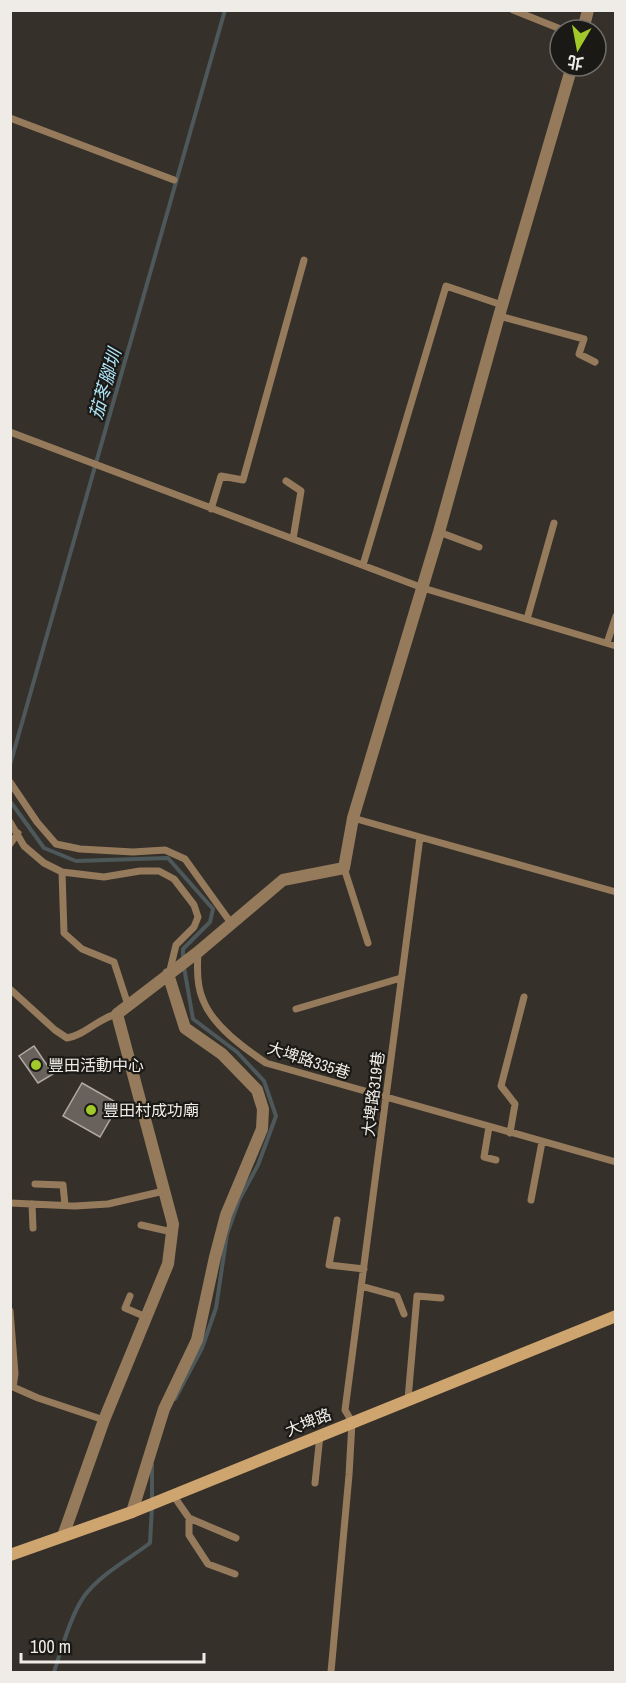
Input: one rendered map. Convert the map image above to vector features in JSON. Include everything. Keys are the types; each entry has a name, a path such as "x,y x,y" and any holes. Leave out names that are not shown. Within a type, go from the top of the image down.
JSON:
{"main road":[{"name":"大埤路","path":"10,1555 132,1512 615,1316"}],"street":[{"path":"63,1536 104,1420 168,1264 173,1224 117,1014 198,952 283,880 344,868 353,818 423,588 500,310 568,78"},
{"path":"132,1512 164,1409 197,1340 214,1257 226,1215 262,1129 263,1109 256,1090 222,1054 185,1028 168,974"}],"lane":[{"path":"513,10 548,24"},
{"path":"10,118 174,180"},
{"path":"211,509 221,476 243,480 304,260"},
{"path":"363,565 446,286 500,310 584,339 579,354 595,362"},
{"path":"10,432 423,588 615,646"},
{"path":"286,481 301,491 293,539"},
{"path":"527,619 554,523"},
{"path":"439,532 479,547"},
{"path":"607,644 615,616"},
{"path":"10,782 37,822 56,844 80,849 133,852 165,850 185,859 231,923"},
{"path":"353,818 615,892"},
{"path":"10,822 24,846 44,863 62,872 104,877 140,871 159,872 174,879 194,905 198,917 194,927 176,945 168,974"},
{"path":"10,844 18,833"},
{"name":"大埤路319巷","path":"331,1672 350,1475 352,1422 345,1410 420,837"},
{"path":"344,868 368,943"},
{"path":"62,872 64,933 82,949 114,962 128,1005"},
{"name":"大埤路335巷","path":"198,952 197,966 203,1000 219,1024 245,1049 266,1064 615,1162"},
{"path":"296,1009 401,978"},
{"path":"10,989 67,1038 76,1036 108,1016 117,1014"},
{"path":"510,1132 515,1104 501,1086 524,997"},
{"path":"489,1126 484,1157 496,1160"},
{"path":"531,1200 542,1142"},
{"path":"35,1184 63,1185 64,1205"},
{"path":"10,1203 108,1204 164,1191"},
{"path":"32,1204 33,1228"},
{"path":"337,1220 329,1265 364,1269"},
{"path":"141,1225 172,1232"},
{"path":"361,1287 398,1296 404,1314"},
{"path":"130,1296 125,1308 146,1317"},
{"path":"408,1399 417,1296 441,1298"},
{"path":"10,1311 15,1374 13,1387 38,1398 104,1420"},
{"path":"315,1483 320,1435"},
{"path":"173,1495 189,1518 236,1538"},
{"path":"189,1518 189,1535 208,1564 234,1574"}],"building":[{"name":"豐田活動中心","path":"34,1046 53,1074 38,1083 19,1056"},
{"name":"豐田村成功廟","path":"82,1083 119,1104 100,1137 63,1116"}],"waterway":[{"name":"茄苳腳圳","path":"10,765 225,10"},
{"path":"10,801 44,848 76,861 168,858 213,909 210,922 183,949 183,960"},
{"path":"175,1399 202,1348 216,1308 227,1234 239,1200 258,1165 276,1116 264,1081 237,1052 193,1019 184,967"},
{"path":"152,1465 152,1500"},
{"path":"54,1672 71,1622 85,1595 107,1574 150,1543 152,1507"}],"place":[{"name":"豐田活動中心","path":"36,1065"},
{"name":"豐田村成功廟","path":"91,1110"}]}
